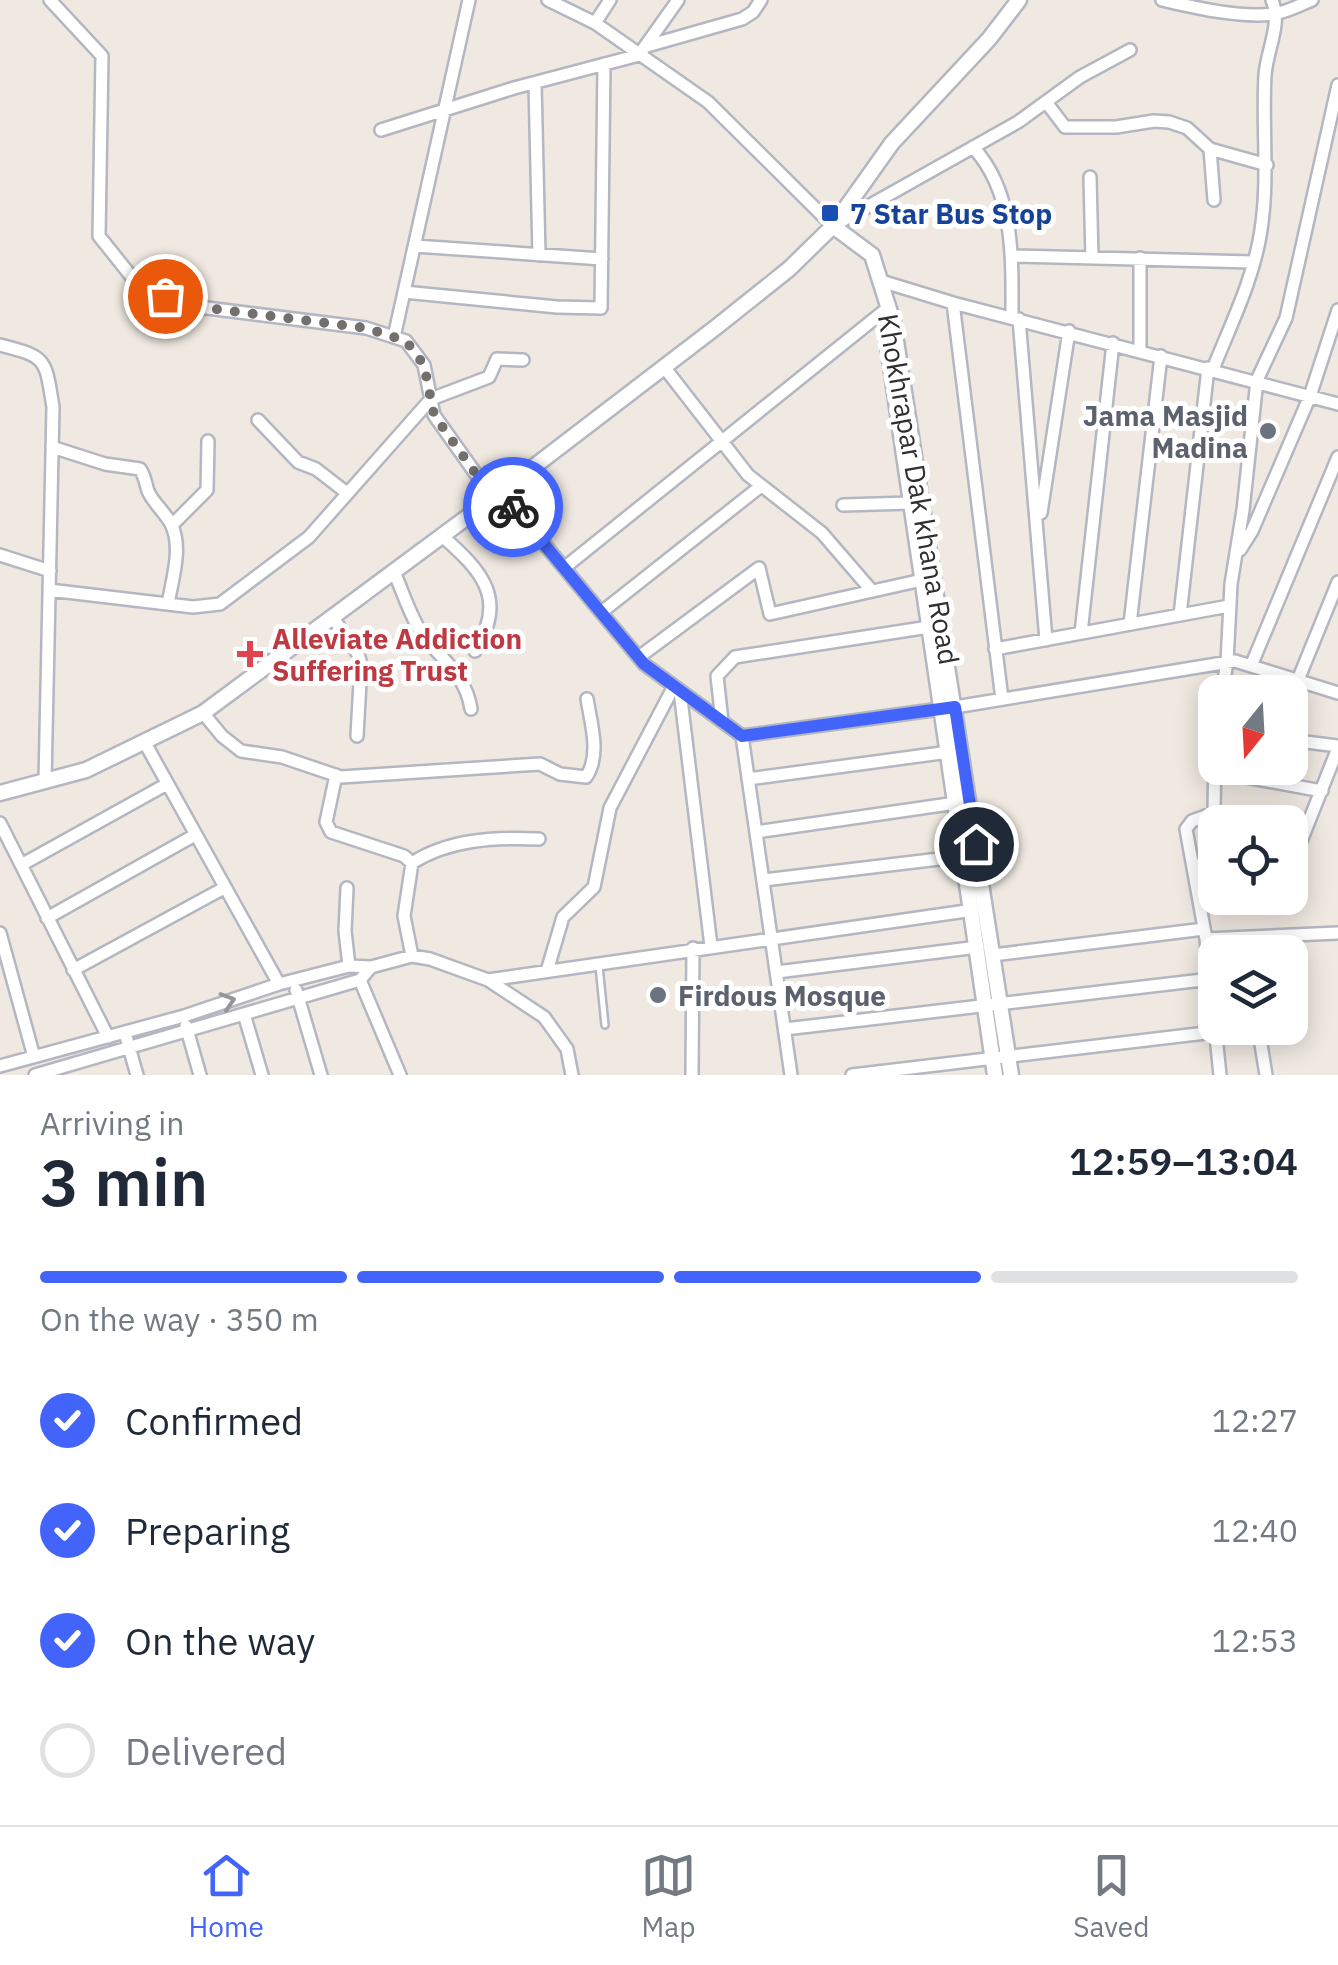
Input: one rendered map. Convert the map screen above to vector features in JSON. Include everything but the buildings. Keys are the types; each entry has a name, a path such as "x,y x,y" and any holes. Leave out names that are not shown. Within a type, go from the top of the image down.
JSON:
{"street":[{"path":"50,0 102,56 100,236 139,286 191,306 366,328 406,341 424,365 434,415 497,495 603,611 639,657 742,736 1227,662 1281,675"},
{"path":"394,336 468,0"},
{"path":"548,0 643,51 708,102 833,226 872,255 882,282 1338,404"},
{"path":"595,22 610,0"},
{"path":"643,51 678,0"},
{"path":"381,130 742,19 753,12 760,0"},
{"path":"0,793 86,770 203,713 664,367 789,269 833,226 892,143 989,39 1019,0"},
{"path":"1162,0 1199,8 1278,14 1312,0"},
{"path":"1180,615 1211,369 1247,286 1261,232 1267,164 1265,72 1278,14 1272,0"},
{"path":"833,226 974,147 1080,77 1130,50"},
{"path":"404,292 598,310 603,304 604,64"},
{"path":"535,82 539,255"},
{"path":"1225,675 1229,606 1257,380 1286,318 1338,85"},
{"path":"1046,102 1065,127 1169,122 1187,128 1210,148 1267,164"},
{"path":"974,147 991,166 1002,196 1012,256 1046,640"},
{"path":"1210,148 1214,200"},
{"path":"1090,177 1092,258"},
{"path":"415,246 602,260"},
{"path":"1012,256 1253,262"},
{"path":"1140,258 1140,350"},
{"name":"Khokhrapar Dak khana Road","path":"882,282 929,626 948,707 949,752 978,947 993,1005 1000,1055 1011,1075"},
{"name":"Khokhrapar Dak khana Road","path":"882,282 893,322 948,707 992,955 993,1005"},
{"path":"952,303 1002,699"},
{"path":"1235,558 1252,531 1310,396 1338,310"},
{"path":"564,568 884,312"},
{"path":"1038,532 1068,331"},
{"path":"1081,633 1113,344"},
{"path":"0,345 33,353 45,366 53,407 45,782"},
{"path":"1130,624 1161,356"},
{"path":"49,590 193,607 220,604 308,536 431,399 489,376 497,360 523,360"},
{"path":"664,367 748,475 822,532 872,590"},
{"path":"258,420 298,462 316,469 347,493"},
{"path":"172,526 206,490 208,441"},
{"path":"52,448 104,464 140,468 149,492 172,526 174,566 168,604"},
{"path":"1251,666 1338,457"},
{"path":"603,611 761,486"},
{"path":"843,505 910,503"},
{"path":"442,536 472,562 486,588 490,622 476,651"},
{"path":"0,554 50,570"},
{"path":"639,657 759,568 770,614 922,580"},
{"path":"394,572 422,634 455,670 471,708"},
{"path":"1300,675 1338,582"},
{"path":"996,649 1229,606"},
{"path":"333,618 361,664 357,736"},
{"path":"722,721 717,676 736,657 929,626"},
{"path":"1308,683 1338,693"},
{"path":"677,688 711,946"},
{"path":"547,971 564,917 594,887 610,808 677,688"},
{"path":"203,713 241,751 282,757 336,776 356,778 540,764 560,774 586,777 591,771 594,743 587,699"},
{"path":"742,736 792,1075"},
{"path":"1308,743 1338,747 1308,825"},
{"path":"145,744 278,984"},
{"path":"748,779 949,752"},
{"path":"336,776 326,822 330,832 404,856 412,863"},
{"path":"21,865 167,784"},
{"path":"1205,934 1187,824 1214,813 1214,785"},
{"path":"1290,785 1322,791"},
{"path":"756,832 956,803"},
{"path":"0,823 108,1037"},
{"path":"47,918 194,835"},
{"path":"412,863 432,851 493,837 539,839"},
{"path":"0,855 14,851"},
{"path":"764,880 964,856"},
{"path":"412,863 404,916 412,956"},
{"path":"1193,865 1198,865"},
{"path":"73,970 224,888"},
{"path":"346,888 348,966"},
{"path":"488,980 972,910"},
{"path":"0,933 34,1057"},
{"path":"992,955 1205,934 1338,933"},
{"path":"777,972 978,947"},
{"path":"692,1075 694,948"},
{"path":"9,1068 34,1057 184,1016 278,984 348,966 371,967 412,956 488,980 544,1018 567,1049 572,1075"},
{"path":"35,1075 72,1070 360,980 371,967"},
{"path":"360,980 400,1075"},
{"path":"785,1029 1198,980"},
{"path":"293,981 321,1075"},
{"path":"244,1014 262,1075"},
{"path":"184,1016 200,1075"},
{"path":"852,1075 1198,1032"},
{"path":"125,1033 137,1075"},
{"path":"1216,1045 1220,1075"},
{"path":"1260,1045 1266,1075"},
{"path":"65,1050 72,1070"},
{"name":"Khokhrapar Dak khana Road","path":"995,1075 1000,1055"}],"lane":[{"path":"599,963 604,1025"}],"way so far":[{"path":"165,296 191,306 366,328 406,341 424,365 434,415 493,498 501,492 513,507"}],"place":[{"name":"7 Star Bus Stop","path":"830,213"},
{"name":"Jama Masjid Madina","path":"1268,431"},
{"name":"Alleviate Addiction Suffering Trust","path":"250,654"},
{"name":"Firdous Mosque","path":"658,995"}],"route":[{"path":"513,507 644,664 742,736 955,707 976,844"}]}
